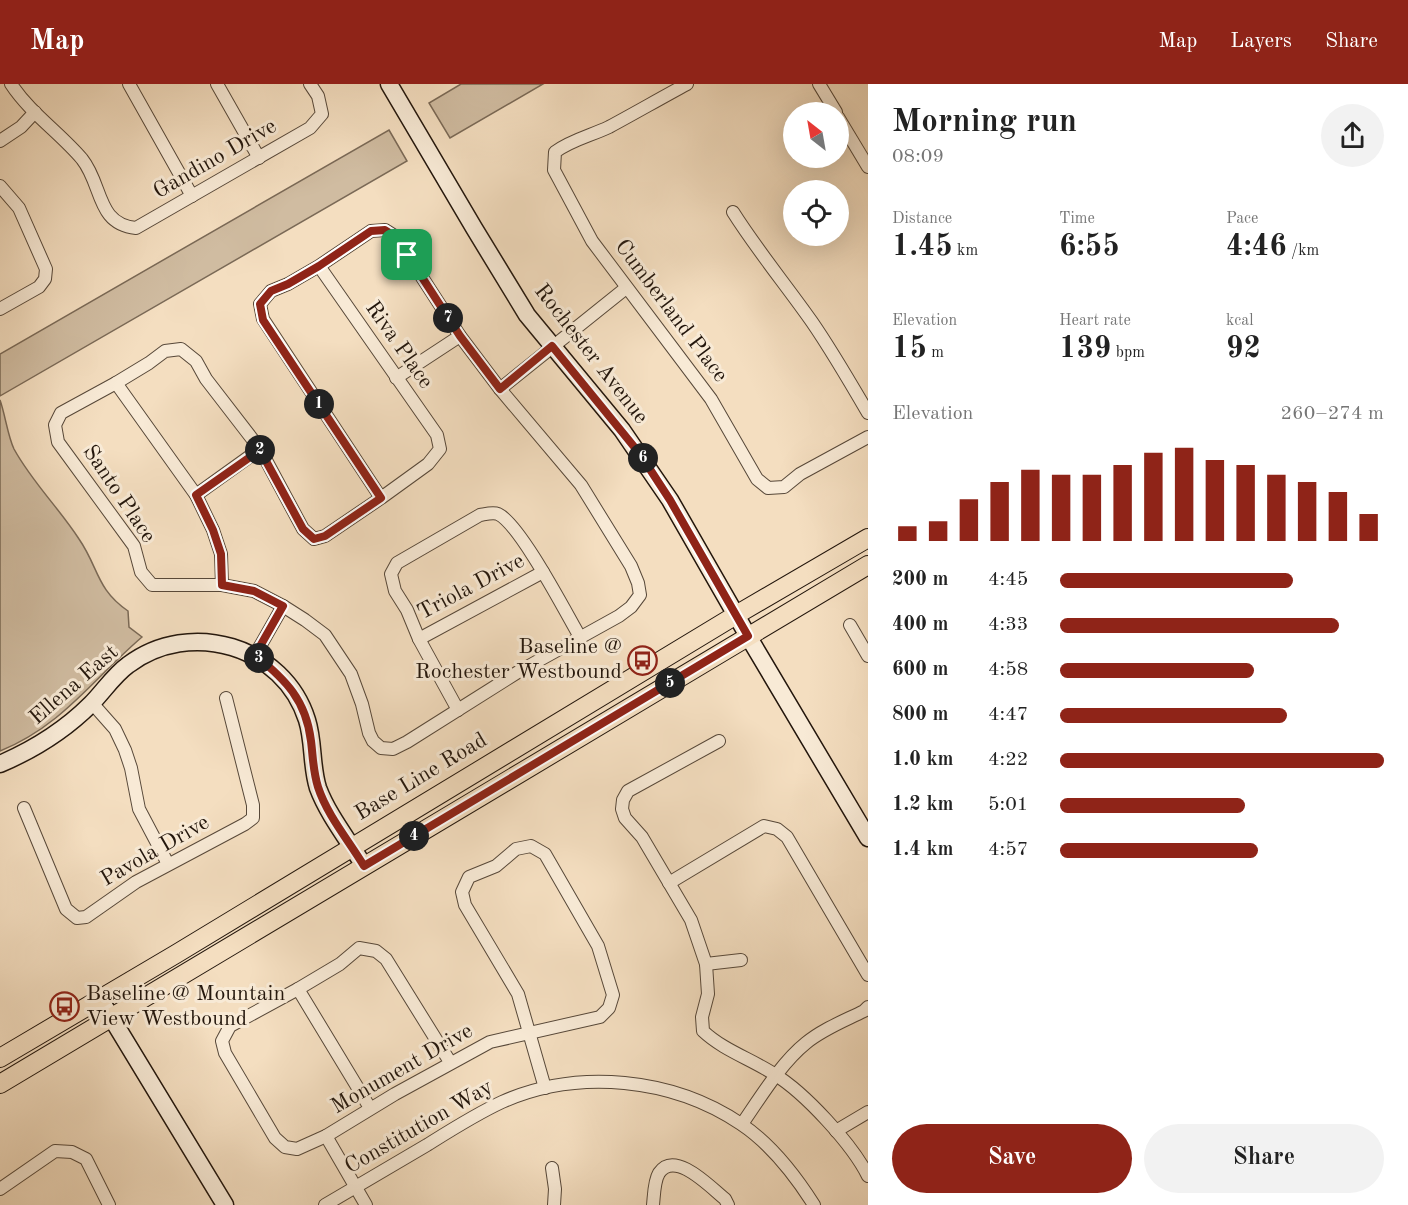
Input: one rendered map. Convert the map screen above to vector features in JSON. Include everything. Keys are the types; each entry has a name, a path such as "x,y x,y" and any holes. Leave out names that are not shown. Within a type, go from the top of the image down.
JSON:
{"main road":[{"name":"Rochester Avenue","path":"389,84 527,315 640,454 670,500 868,838"},
{"name":"Base Line Road","path":"0,1058 868,538"},
{"path":"0,1083 868,565"},
{"name":"Ellena East","path":"0,764 47,741 72,722 128,664 158,648 191,641 221,643 255,655 283,678 299,702 307,720 313,769 319,789 364,866"},
{"path":"100,999 225,1205"}],"street":[{"path":"0,141 21,127 35,112 11,84"},
{"path":"129,84 192,196"},
{"path":"218,84 259,158"},
{"name":"Gandino Drive","path":"35,112 83,161 109,217 123,227 136,228 310,128 322,114 318,96 310,84"},
{"name":"Cumberland Place","path":"687,84 586,138 568,142 555,152 554,170 564,191 592,242 711,399 757,479 768,488 784,486 800,474 868,437"},
{"path":"819,84 830,102"},
{"path":"849,135 868,166"},
{"path":"0,186 19,208 46,269 45,279 39,287 0,309"},
{"path":"733,212 755,247 823,338 868,413"},
{"path":"385,230 396,237 460,336 500,389 581,485 632,566 640,595 631,608 518,672 393,749 381,748 373,741 351,674 325,635 283,606 254,591 222,585 221,554 213,530 196,495 116,383 165,351 181,349 196,361 206,379 260,450 303,529 314,539 325,536 381,498 263,320 260,304 271,291 319,266 371,231 385,230"},
{"name":"Riva Place","path":"319,266 437,435 440,449 428,464 381,498"},
{"path":"500,389 626,288"},
{"path":"396,378 460,336"},
{"name":"Santo Place","path":"116,383 61,413 55,425 58,442 134,546 141,572 152,585 222,585"},
{"path":"196,495 260,450"},
{"path":"458,710 395,591 391,574 397,563 480,514 495,513 505,518 543,572 580,637"},
{"name":"Triola Drive","path":"419,639 543,572"},
{"path":"255,655 283,606"},
{"path":"850,625 868,656"},
{"name":"Pavola Drive","path":"24,808 66,909 77,918 86,917 127,888 253,818 253,806 226,698"},
{"path":"92,703 115,729 126,750 139,809 168,864"},
{"path":"719,741 628,791 622,809 625,818 642,837 691,920 706,964 708,994 702,1017 703,1031 715,1043 777,1075 837,1131 868,1176"},
{"path":"669,883 764,826 777,829 787,837 868,975"},
{"name":"Monument Drive","path":"298,989 230,1026 222,1041 225,1053 275,1138 285,1147 297,1149 326,1136 450,1062 490,1042 600,1017 609,1008 613,995 598,946 545,854 531,846 516,849 496,866 469,877 462,891 465,905 518,994 529,1033"},
{"path":"370,1108 298,989 339,964 359,948 376,951 386,959 399,976 450,1062"},
{"path":"706,964 741,960"},
{"path":"742,1124 777,1075 804,1044 824,1030 868,1007"},
{"path":"529,1033 545,1088"},
{"name":"Constitution Way","path":"325,1205 454,1128 503,1102 545,1088 584,1083 636,1083 688,1096 742,1124 775,1154 801,1185 814,1205"},
{"path":"837,1131 868,1112"},
{"path":"326,1136 366,1205"},
{"path":"0,1189 55,1151 72,1152 86,1159 109,1205"},
{"path":"652,1205 659,1173 669,1165 676,1164 686,1167 725,1199 728,1205"},
{"path":"552,1168 555,1189 554,1205"}],"shaded area":[{"path":"461,84 543,84 450,138 429,103"},
{"path":"389,130 407,161 0,396 0,354"},
{"path":"0,400 12,444 21,461 79,539 110,595 128,611 129,627 142,637 59,715 22,741 0,751"}],"place":[{"name":"Baseline @ Rochester Westbound","path":"643,660"},
{"name":"Baseline @ Mountain View Westbound","path":"65,1007"}],"route":[{"path":"385,230 396,237 407,255 460,336 500,389 552,346 640,454 670,500 748,636 364,866 319,789 313,769 307,720 299,702 283,678 255,655 283,606 254,591 222,585 221,554 213,530 196,495 260,450 303,529 314,539 325,536 381,498 263,320 260,304 271,291 319,266 371,231 385,230"}]}
